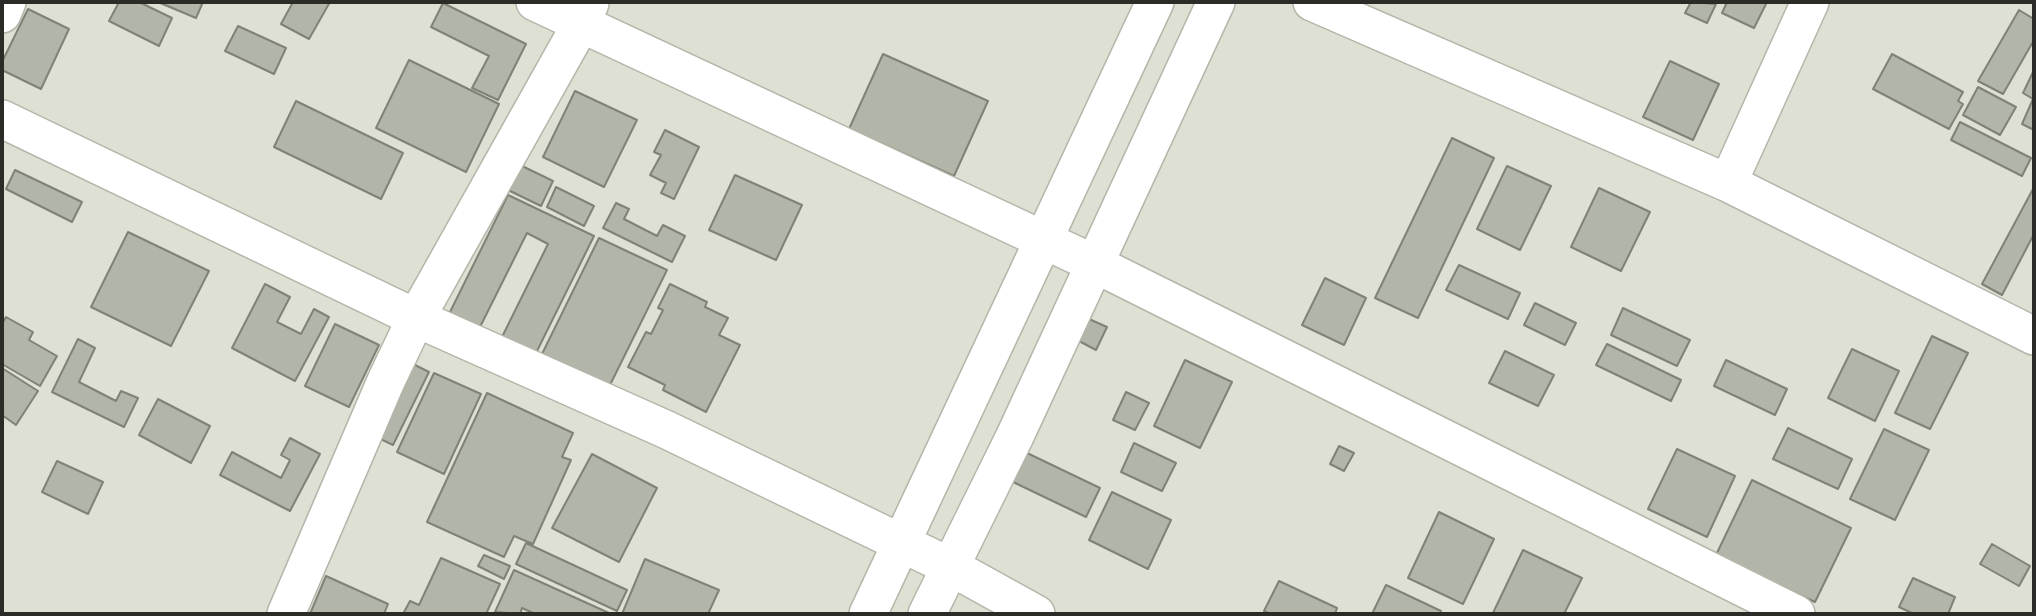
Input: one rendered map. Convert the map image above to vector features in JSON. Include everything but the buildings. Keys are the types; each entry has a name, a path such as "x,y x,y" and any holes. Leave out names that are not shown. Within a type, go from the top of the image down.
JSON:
{"street":[{"path":"2,13 8,2"},
{"path":"535,2 586,13 1796,614"},
{"path":"868,614 1155,2"},
{"path":"927,614 1095,264 1216,2"},
{"path":"1312,2 1728,183 2034,336"},
{"path":"1728,183 1810,2"},
{"path":"286,614 381,392 416,318 586,13"},
{"path":"2,119 416,318 612,405 903,543 1036,614"}]}
